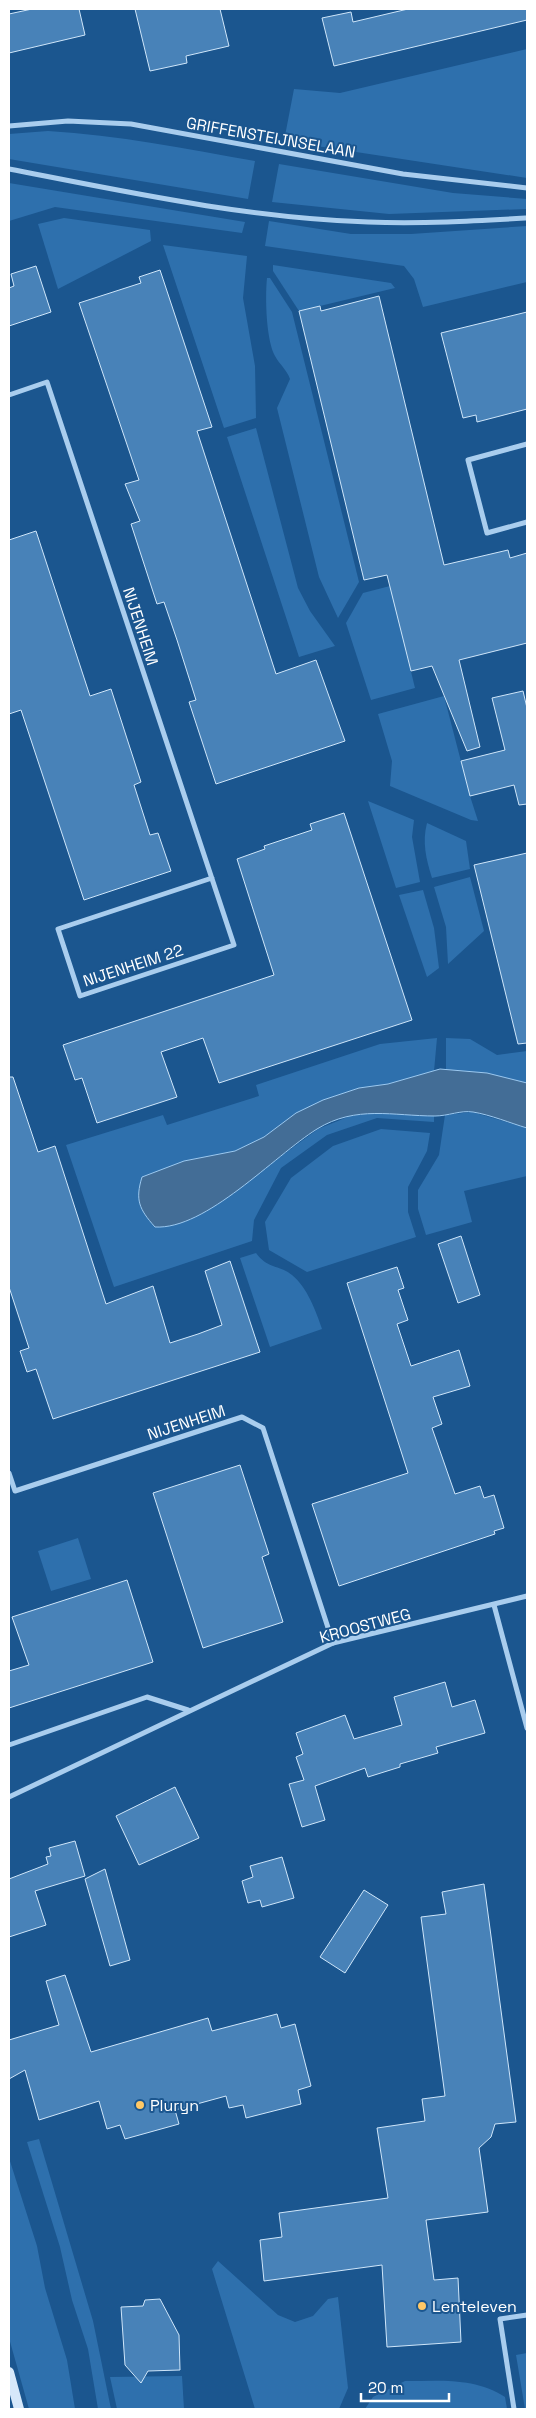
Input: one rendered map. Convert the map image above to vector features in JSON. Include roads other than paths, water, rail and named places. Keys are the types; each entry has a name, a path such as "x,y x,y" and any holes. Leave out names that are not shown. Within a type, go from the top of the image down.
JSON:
{"street":[{"name":"GRIFFENSTEIJNSELAAN","path":"9,126 68,121 131,124 403,174 527,188"},
{"path":"9,169 265,214 367,222 432,224 527,218"},
{"name":"NIJENHEIM","path":"9,395 47,382 212,878"},
{"path":"527,444 468,460 487,533 527,522"},
{"name":"NIJENHEIM 22","path":"212,878 234,945 80,996 58,929 212,878"},
{"name":"NIJENHEIM","path":"9,1473 15,1491 242,1418 263,1428 333,1643"},
{"name":"KROOSTWEG","path":"9,1797 333,1643 527,1596"},
{"path":"494,1605 527,1728"},
{"path":"9,1745 147,1697 189,1710"},
{"path":"514,2409 500,2319 527,2315"},
{"path":"9,2372 19,2409"}],"place":[{"name":"Pluryn","path":"140,2105"},
{"name":"Lenteleven","path":"422,2306"}]}
